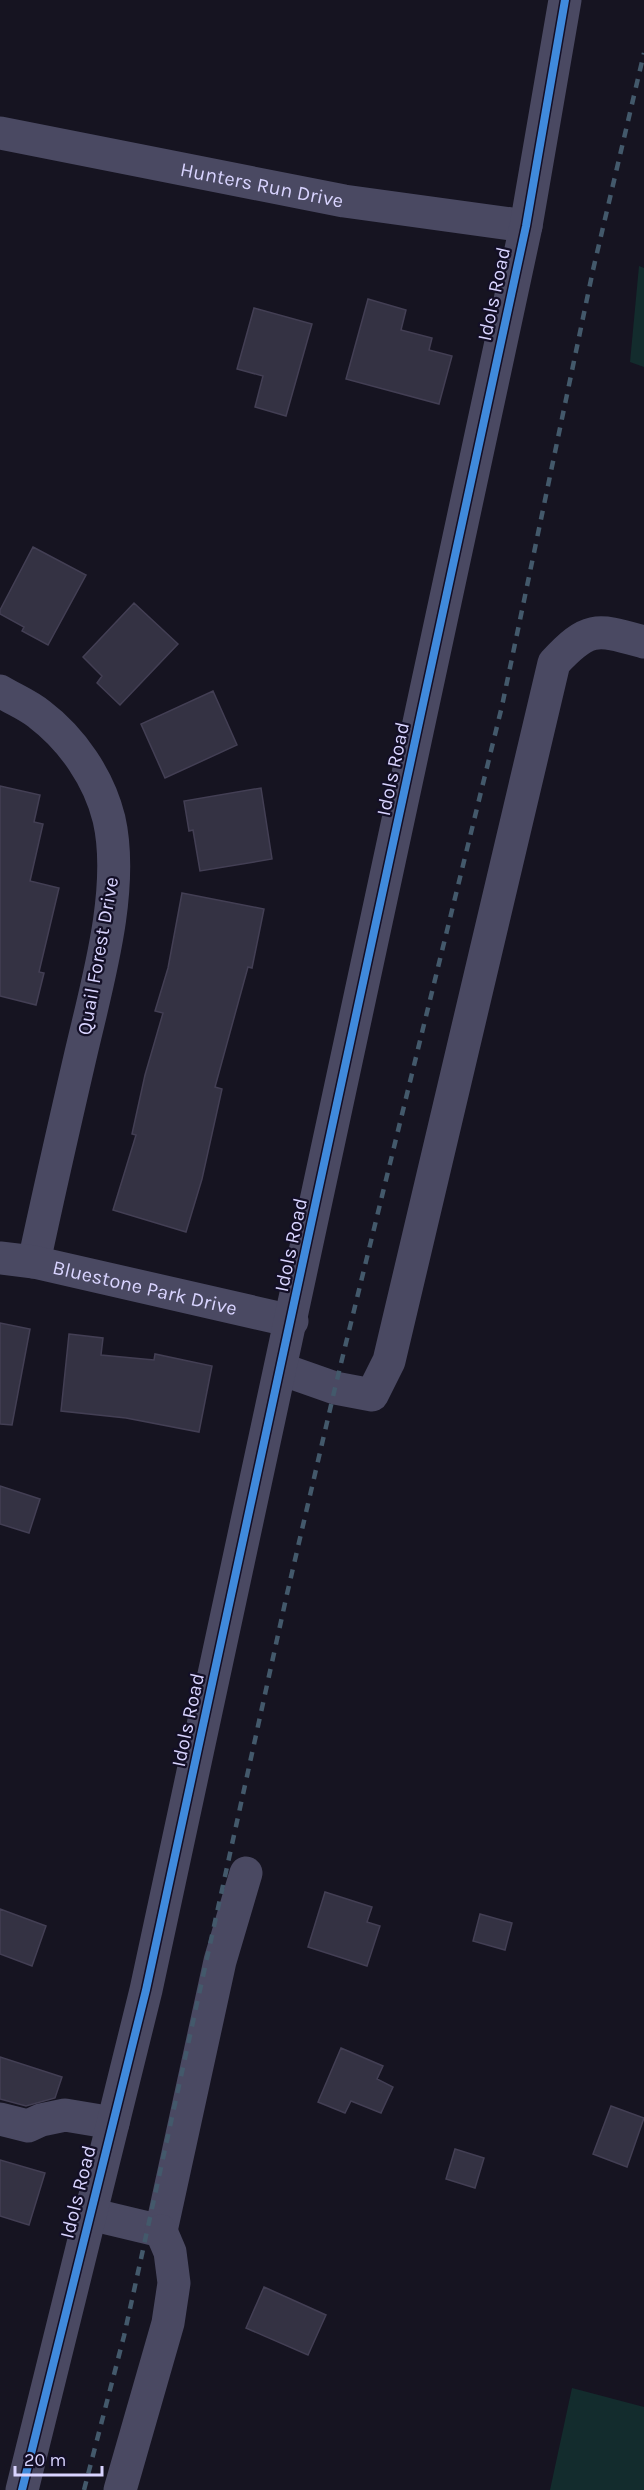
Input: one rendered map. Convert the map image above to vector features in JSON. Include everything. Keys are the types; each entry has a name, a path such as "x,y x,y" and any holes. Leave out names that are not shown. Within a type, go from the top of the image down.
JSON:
{"street":[{"name":"Idols Road","path":"22,2490 146,1990 236,1568 282,1369 526,226 565,0"},
{"name":"Hunters Run Drive","path":"0,133 344,201 526,226"},
{"path":"282,1369 335,1388 372,1395 389,1361 554,663 570,646 587,635 606,632 644,642"},
{"name":"Quail Forest Drive","path":"0,691 38,713 69,741 93,778 109,818 114,863 108,923 96,988 33,1262"},
{"name":"Bluestone Park Drive","path":"0,1258 33,1262 292,1321"},
{"path":"120,2490 168,2322 174,2283 170,2252 161,2231 220,1961 246,1873"},
{"path":"0,2119 28,2126 41,2120 65,2115 113,2123"},
{"path":"90,2214 161,2231"}],"green space":[{"path":"639,266 644,268 644,367 630,362"},
{"path":"572,2388 644,2407 644,2490 550,2490"}],"building":[{"path":"368,299 406,310 401,330 432,338 429,350 452,356 439,404 346,379"},
{"path":"254,308 312,324 286,416 255,407 263,376 237,369"},
{"path":"33,547 86,575 48,645 22,631 24,627 0,614"},
{"path":"134,603 178,644 120,705 97,683 102,676 83,657"},
{"path":"213,691 237,745 165,778 141,724"},
{"path":"0,786 40,795 34,822 43,824 30,881 59,888 39,972 44,973 36,1005 0,996"},
{"path":"261,788 272,859 200,871 193,830 189,831 184,801"},
{"path":"182,893 264,909 252,968 248,967 215,1087 222,1089 202,1179 186,1232 113,1210 136,1135 132,1134 145,1075 163,1013 155,1011 168,968"},
{"path":"0,1323 30,1329 12,1425 0,1424"},
{"path":"69,1334 103,1338 101,1355 154,1360 155,1354 212,1366 199,1432 126,1418 61,1411"},
{"path":"0,1486 40,1499 29,1533 0,1524"},
{"path":"325,1892 372,1907 367,1922 380,1926 367,1966 308,1947"},
{"path":"0,1909 46,1926 32,1966 0,1954"},
{"path":"480,1914 512,1923 505,1950 473,1941"},
{"path":"341,2048 383,2066 377,2079 393,2087 381,2113 351,2101 345,2113 318,2102"},
{"path":"0,2057 62,2077 55,2098 26,2106 0,2099"},
{"path":"611,2106 644,2118 627,2167 593,2154"},
{"path":"455,2149 484,2158 475,2188 446,2179"},
{"path":"0,2160 45,2173 29,2225 0,2216"},
{"path":"264,2287 326,2315 308,2355 246,2328"}],"railway":[{"path":"84,2490 124,2336 287,1594 335,1388 502,706 593,270 644,53"}],"cycle path":[{"path":"22,2490 146,1990 526,226 565,0"}]}
